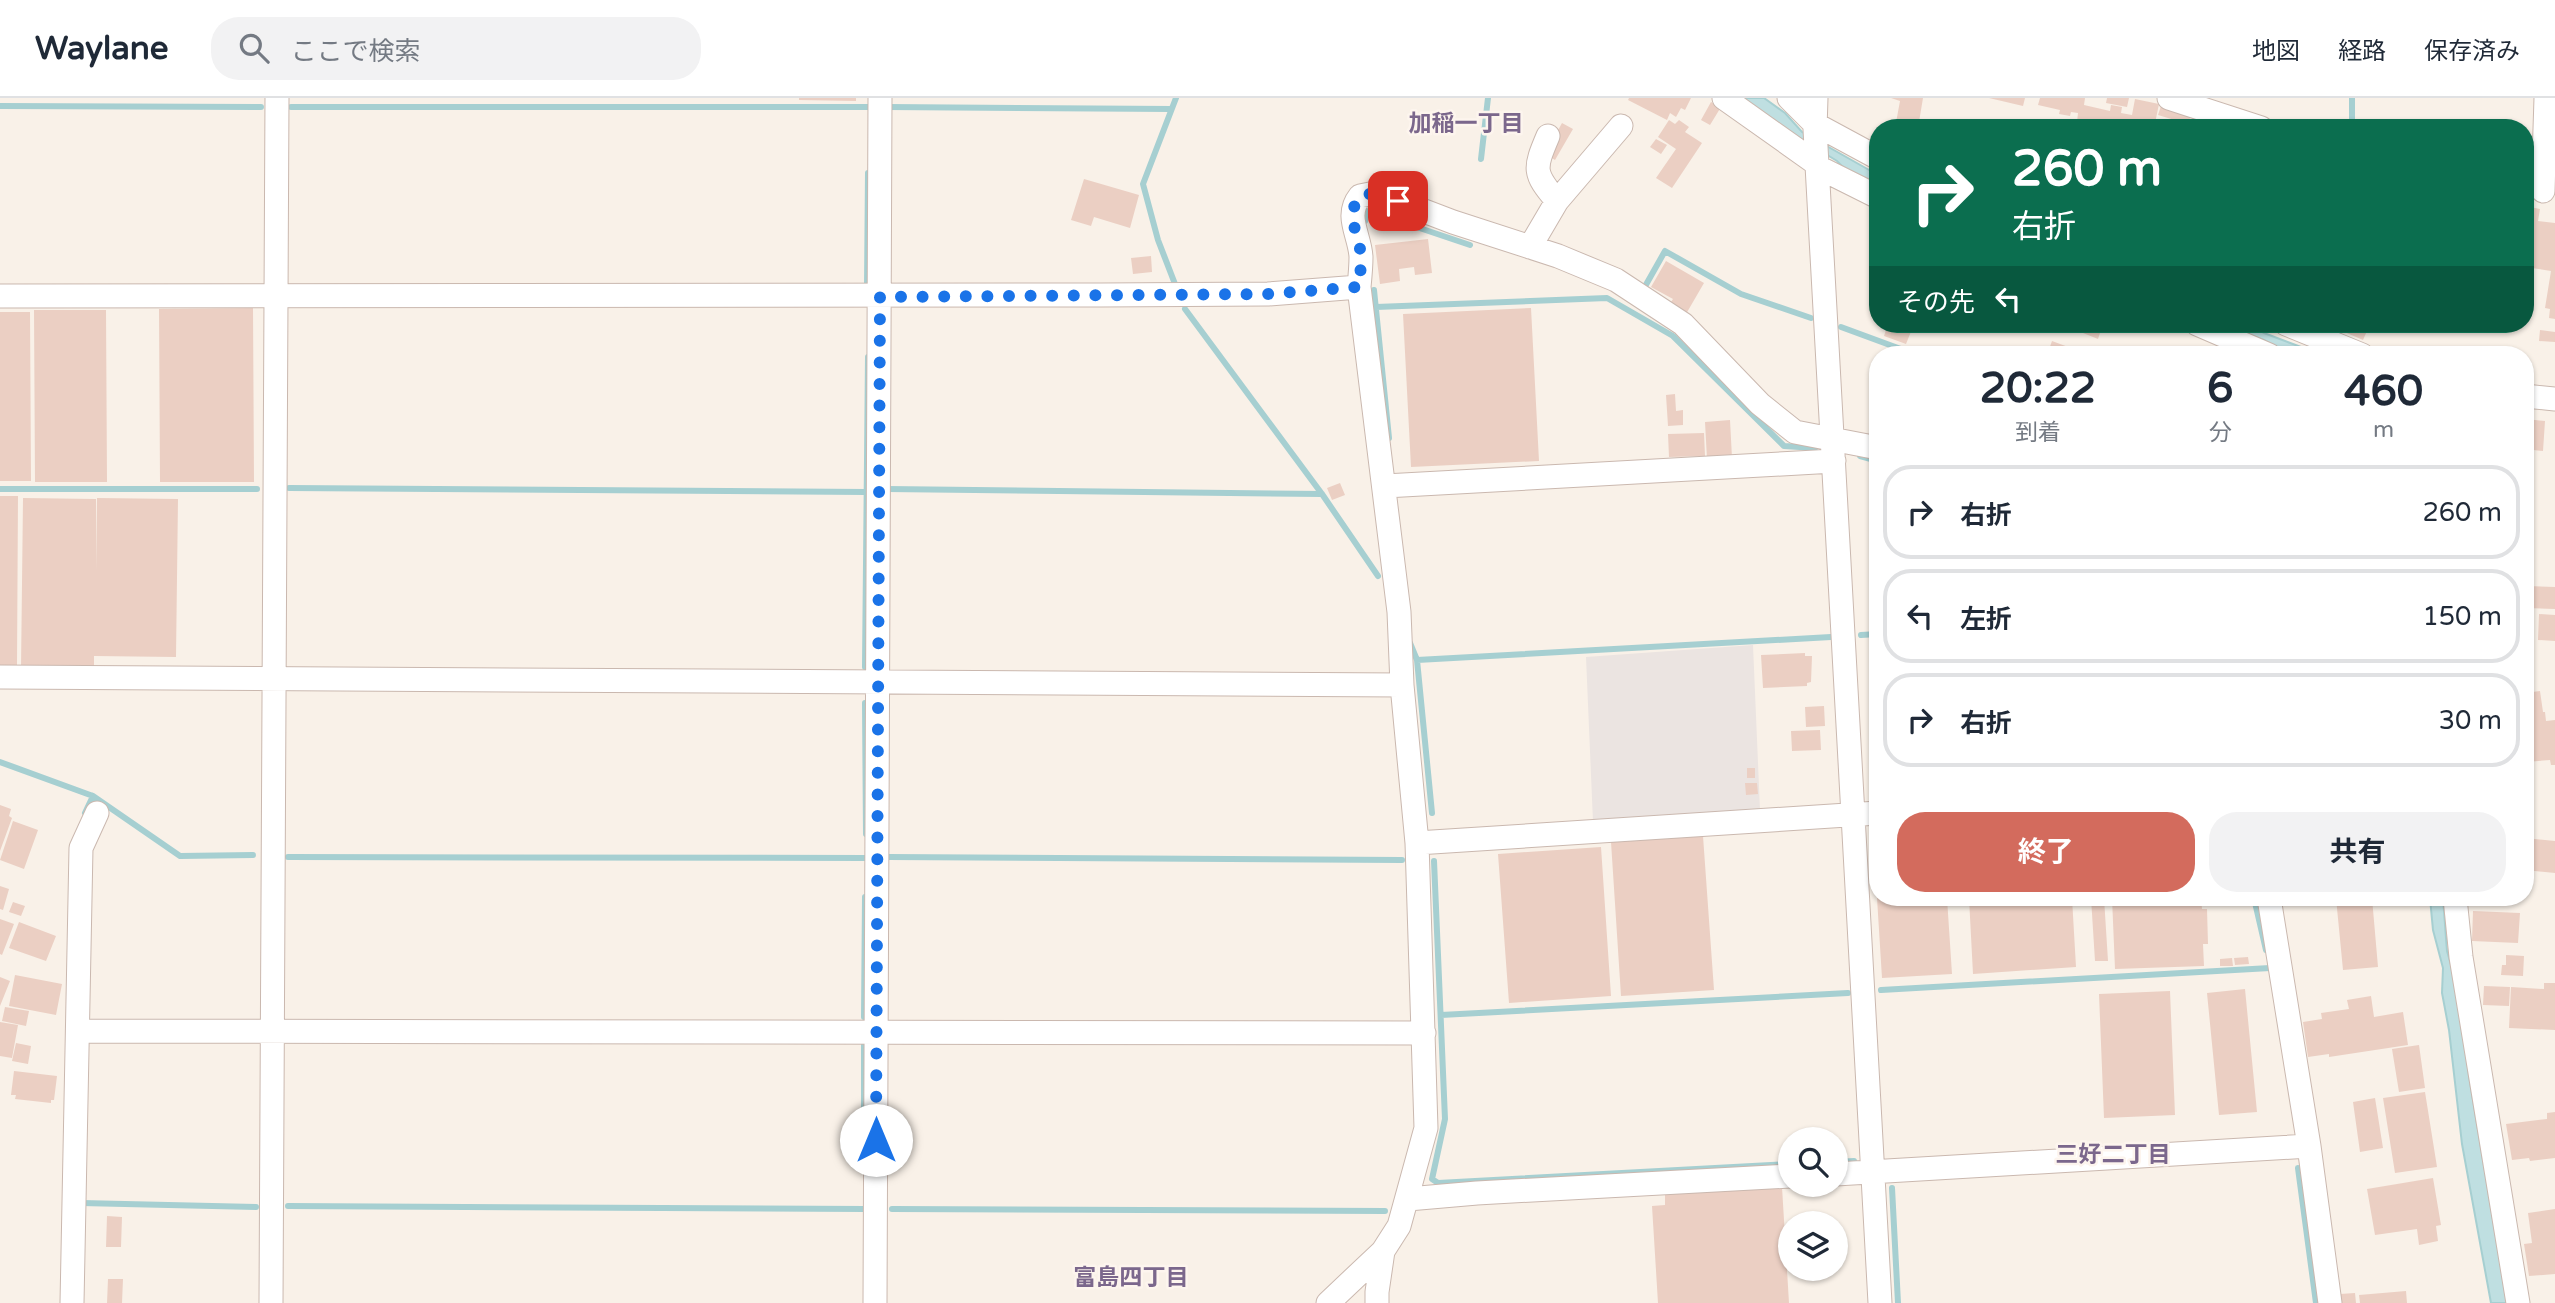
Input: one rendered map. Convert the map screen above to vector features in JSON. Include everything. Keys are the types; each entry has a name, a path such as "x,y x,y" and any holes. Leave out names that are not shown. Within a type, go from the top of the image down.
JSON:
{"street":[{"path":"271,1303 276,680 276,98"},
{"path":"875,1303 880,98"},
{"path":"1724,98 1817,164 1869,192"},
{"path":"1789,98 1815,126 1869,153"},
{"path":"1816,98 1817,164 1880,1303"},
{"path":"2169,98 2233,119"},
{"path":"2541,191 2546,98"},
{"path":"1530,247 1557,201 1621,126"},
{"path":"1548,136 1537,162 1538,174 1557,201"},
{"path":"1328,1303 1383,1251 1399,1226 1426,1128 1417,843 1402,685 1399,612 1359,287 1361,255 1353,229 1353,204 1360,196 1370,194 1398,201 1569,260 1627,287 1684,324 1760,404 1796,432 1834,450"},
{"path":"0,296 880,297 1268,294 1359,287"},
{"path":"2218,333 2248,346"},
{"path":"2308,333 2340,346"},
{"path":"1385,486 1869,448"},
{"path":"0,677 1402,685"},
{"path":"72,1303 81,848 97,813"},
{"path":"1417,843 1869,813"},
{"path":"2271,906 2309,1146 2330,1303"},
{"path":"2456,906 2461,957 2518,1303"},
{"path":"78,1031 1424,1032"},
{"path":"1848,1173 2309,1146"},
{"path":"1408,1199 1778,1177"},
{"path":"1377,1303 1383,1251"}],"shaded area":[{"path":"1753,645 1760,810 1593,822 1586,657"}],"water":[{"path":"1740,98 1764,98 1785,113 1802,132 1869,170 1869,184 1853,177 1837,161"},
{"path":"2244,333 2264,333 2298,346 2275,346"},
{"path":"2431,906 2444,906 2447,951 2459,992 2469,1076 2507,1303 2491,1303 2462,1144 2442,993 2443,968 2433,930"}],"building":[{"path":"856,98 856,101 799,100"},
{"path":"1691,98 1685,110 1681,108 1676,117 1670,113 1667,120 1628,100"},
{"path":"1891,98 1923,98 1920,119 1897,119 1900,101"},
{"path":"1989,98 2025,98 2023,106"},
{"path":"2040,98 2085,98 2084,105 2110,111 2111,105 2122,107 2121,113 2132,115 2135,99 2159,104 2156,119 2077,119 2078,113 2071,112 2070,116 2059,114 2060,110 2038,105"},
{"path":"2107,98 2129,98 2127,107 2106,103"},
{"path":"1711,102 1721,107 1710,125 1701,120"},
{"path":"2161,106 2191,115 2190,119 2171,119 2158,115"},
{"path":"1669,120 1675,124 1679,120 1689,127 1685,132 1702,143 1672,188 1656,178 1676,149 1658,137"},
{"path":"1562,123 1573,129 1555,160 1545,154"},
{"path":"1656,139 1667,145 1661,154 1650,147"},
{"path":"1084,179 1139,195 1130,228 1094,217 1091,226 1071,220"},
{"path":"2534,208 2540,209 2538,221 2555,223 2555,319 2549,318 2550,309 2545,308 2551,271 2534,268"},
{"path":"1428,239 1432,273 1415,275 1414,267 1399,269 1400,281 1380,284 1375,245"},
{"path":"1151,256 1152,272 1133,274 1131,258"},
{"path":"1666,261 1704,283 1686,314 1669,305 1673,299 1651,287"},
{"path":"253,308 254,482 160,482 159,309"},
{"path":"1531,308 1539,461 1411,467 1403,314"},
{"path":"34,310 106,310 107,482 35,482"},
{"path":"0,312 30,312 31,481 0,481"},
{"path":"2540,330 2555,332 2555,342 2539,341"},
{"path":"1885,333 1910,333 1906,344 1884,336"},
{"path":"2083,333 2100,333 2098,339"},
{"path":"2347,333 2366,333 2363,340"},
{"path":"2052,341 2066,346 2050,346"},
{"path":"1675,394 1676,411 1683,410 1683,425 1668,426 1666,395"},
{"path":"1730,420 1732,458 1707,459 1705,422"},
{"path":"2534,420 2545,421 2543,451 2534,450"},
{"path":"1704,433 1705,456 1669,457 1668,434"},
{"path":"1340,483 1345,495 1332,500 1327,488"},
{"path":"0,496 18,496 17,666 0,666"},
{"path":"23,498 96,499 96,572 97,498 178,499 176,657 94,656 94,670 21,669"},
{"path":"2534,586 2555,587 2555,609 2534,608"},
{"path":"2539,614 2555,615 2555,641 2538,640"},
{"path":"1805,653 1805,656 1812,656 1811,682 1807,683 1807,686 1763,688 1761,655"},
{"path":"2540,691 2546,721 2555,720 2555,765 2551,765 2550,760 2534,761 2534,692"},
{"path":"1824,706 1825,726 1806,727 1805,707"},
{"path":"1820,730 1821,750 1792,751 1791,731"},
{"path":"1747,768 1755,768 1755,778 1747,778"},
{"path":"1745,783 1757,783 1758,794 1746,795"},
{"path":"0,805 11,809 9,816 12,818 0,851"},
{"path":"13,821 38,830 24,869 0,860"},
{"path":"1703,836 1714,990 1621,996 1611,842"},
{"path":"2534,839 2555,841 2555,873 2534,871"},
{"path":"1601,847 1611,996 1509,1003 1498,854"},
{"path":"0,886 9,889 3,910 0,909"},
{"path":"13,902 25,906 21,916 9,912"},
{"path":"1878,906 1948,906 1952,974 1882,978"},
{"path":"1969,906 2072,906 2076,967 1973,974"},
{"path":"2092,906 2105,906 2108,961 2095,961"},
{"path":"2112,906 2202,906 2202,909 2207,909 2208,944 2203,944 2204,966 2115,969"},
{"path":"2337,906 2373,906 2378,967 2343,970"},
{"path":"2473,911 2520,913 2518,943 2472,941"},
{"path":"0,919 14,924 2,955 0,954"},
{"path":"19,922 56,936 46,961 9,948"},
{"path":"2506,955 2524,956 2523,976 2501,975 2502,965 2506,965"},
{"path":"2248,957 2249,964 2235,965 2234,958"},
{"path":"2232,958 2233,966 2220,966 2220,959"},
{"path":"15,975 62,984 56,1015 9,1006"},
{"path":"0,977 10,981 0,1006"},
{"path":"2544,983 2555,983 2555,1030 2509,1028 2511,987 2544,989"},
{"path":"2484,986 2510,987 2509,1006 2483,1005"},
{"path":"2245,989 2257,1112 2219,1115 2207,993"},
{"path":"2170,991 2175,1115 2104,1118 2099,994"},
{"path":"2371,996 2374,1017 2403,1012 2408,1045 2329,1057 2329,1054 2308,1057 2303,1022 2322,1019 2321,1013 2349,1009 2347,1000"},
{"path":"5,1007 29,1011 26,1026 2,1021"},
{"path":"0,1022 18,1025 12,1058 0,1056"},
{"path":"16,1043 31,1046 28,1064 12,1061"},
{"path":"2419,1045 2425,1088 2399,1092 2392,1049"},
{"path":"14,1071 57,1076 54,1100 51,1100 51,1103 15,1099 16,1095 11,1095"},
{"path":"2425,1092 2437,1167 2395,1173 2383,1098"},
{"path":"2375,1098 2383,1148 2360,1152 2353,1102"},
{"path":"2555,1112 2555,1158 2512,1160 2506,1124 2547,1119 2547,1113"},
{"path":"2433,1178 2441,1225 2436,1226 2438,1241 2419,1245 2417,1229 2375,1235 2367,1189"},
{"path":"1778,1187 1778,1197 1783,1197 1783,1211 1778,1211 1778,1281 1788,1281 1789,1303 1658,1303 1652,1206 1665,1205 1665,1194"},
{"path":"2555,1209 2555,1274 2529,1276 2524,1244 2532,1243 2528,1213"},
{"path":"107,1216 122,1217 121,1247 106,1247"},
{"path":"108,1279 123,1279 122,1303 107,1303"},
{"path":"2406,1291 2407,1303 2360,1303 2359,1295"},
{"path":"2355,1293 2356,1303 2341,1303 2340,1294"}],"waterway":[{"path":"1175,284 1158,240 1143,184 1176,98"},
{"path":"1481,159 1488,98"},
{"path":"2352,98 2352,119"},
{"path":"0,106 261,107"},
{"path":"291,107 869,107"},
{"path":"887,107 1171,109"},
{"path":"867,287 868,173"},
{"path":"1365,221 1365,212 1369,211 1470,245"},
{"path":"1643,290 1665,251 1741,294 1811,318"},
{"path":"1374,290 1389,438"},
{"path":"1376,307 1607,298 1673,336 1784,446 1815,448"},
{"path":"1185,309 1322,494 1378,576"},
{"path":"1841,327 1893,346"},
{"path":"865,667 868,357"},
{"path":"1860,456 1869,458"},
{"path":"289,488 866,492"},
{"path":"0,489 257,489"},
{"path":"887,489 1322,494"},
{"path":"1861,635 1869,635"},
{"path":"1417,660 1831,637"},
{"path":"1410,643 1417,660 1432,813"},
{"path":"865,703 866,834"},
{"path":"0,762 93,796 85,813"},
{"path":"93,796 180,856 253,855"},
{"path":"288,857 866,858"},
{"path":"888,857 1402,860"},
{"path":"1434,861 1445,1119 1432,1179 1438,1183 1778,1165"},
{"path":"864,1017 865,897"},
{"path":"2256,906 2266,950"},
{"path":"1881,990 2270,968"},
{"path":"1441,1015 1848,993"},
{"path":"864,1044 864,1126"},
{"path":"1848,1161 1854,1161"},
{"path":"2298,1168 2316,1303"},
{"path":"1892,1188 1898,1303"},
{"path":"81,1203 256,1207"},
{"path":"288,1206 865,1209"},
{"path":"892,1209 1385,1211"}],"district":[{"name":"加稲一丁目","path":"1466,124"},
{"name":"三好二丁目","path":"2113,1155"},
{"name":"富島四丁目","path":"1131,1278"}],"route":[{"path":"876,1140 880,297 1268,294 1359,287 1361,255 1353,229 1353,204 1360,196 1370,194 1398,201"}]}
